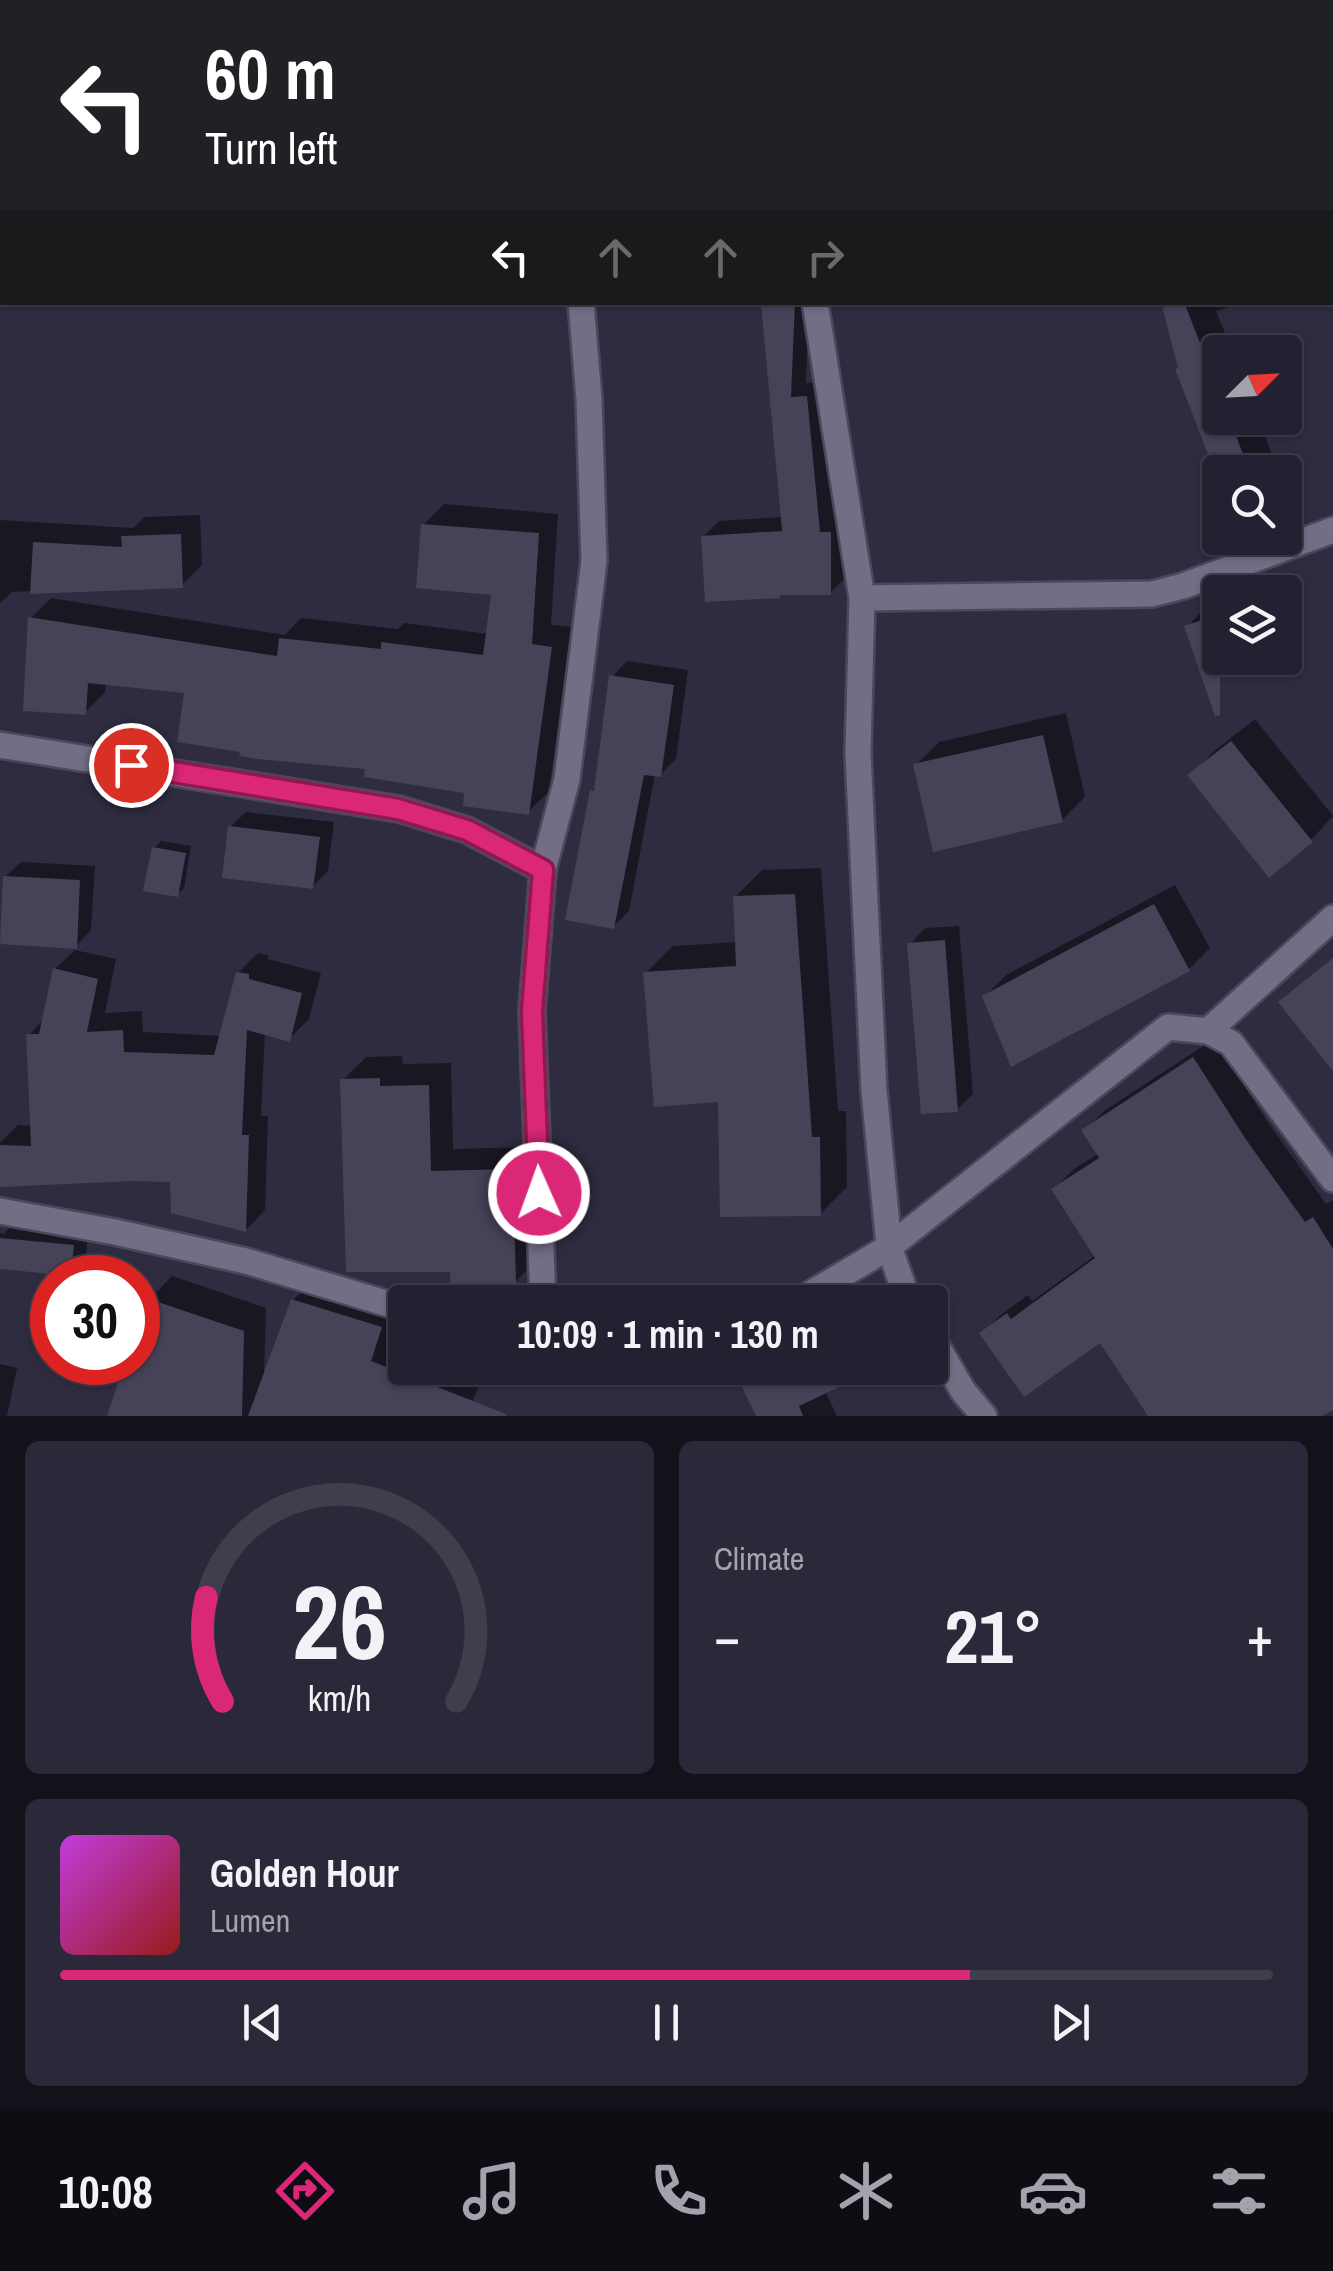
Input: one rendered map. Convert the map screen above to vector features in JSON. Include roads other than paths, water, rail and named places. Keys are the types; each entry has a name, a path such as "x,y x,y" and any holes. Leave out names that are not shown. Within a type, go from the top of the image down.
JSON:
{"street":[{"path":"542,1285 532,1011 543,870 568,780 594,561 589,399 581,305"},
{"path":"815,305 862,598 858,752 874,1090 890,1247 903,1285"},
{"path":"862,598 1152,594 1333,530"},
{"path":"0,745 398,809 467,830 543,870"},
{"path":"1208,1031 1333,918"},
{"path":"826,1285 890,1247 1168,1027 1208,1031 1231,1043 1333,1178"},
{"path":"0,1211 246,1261 388,1305"},
{"path":"948,1365 984,1416"}]}
